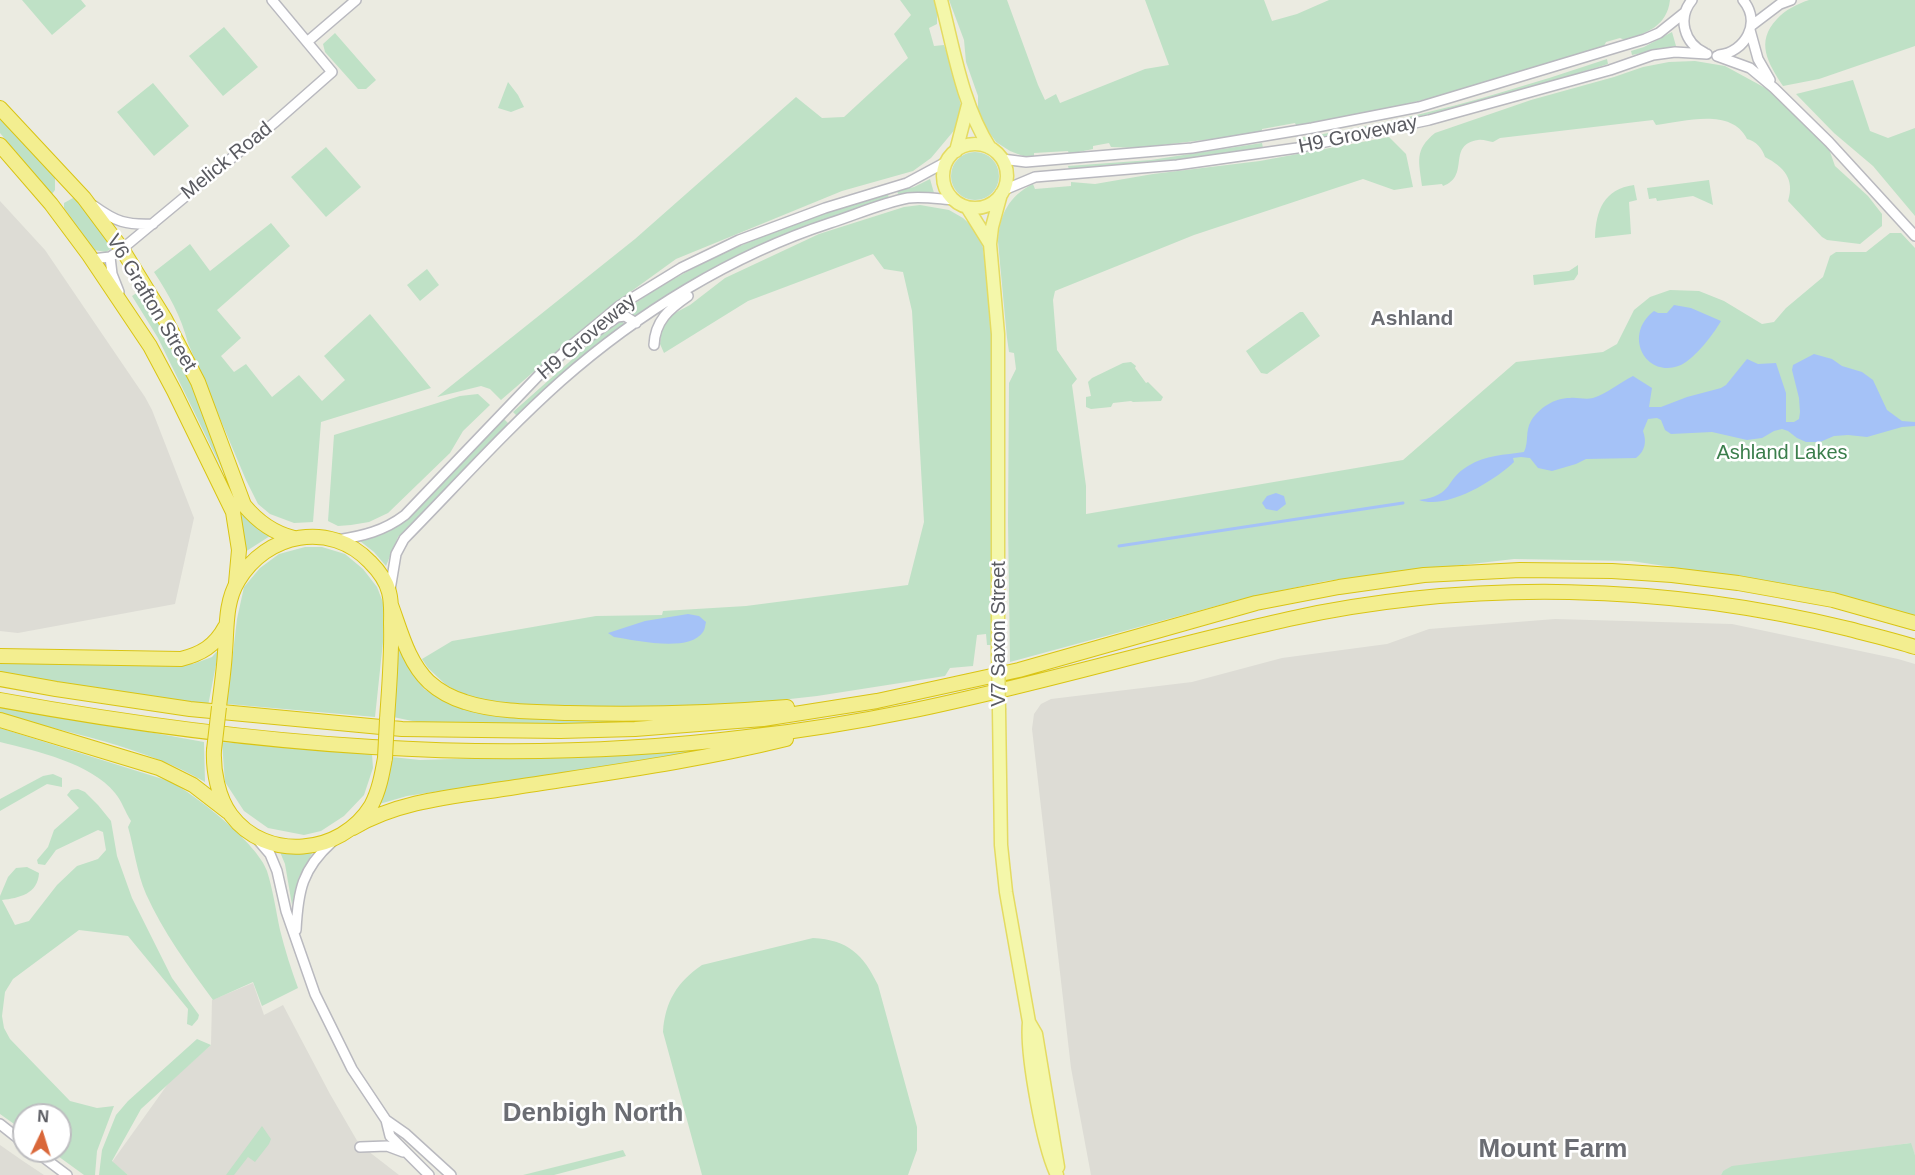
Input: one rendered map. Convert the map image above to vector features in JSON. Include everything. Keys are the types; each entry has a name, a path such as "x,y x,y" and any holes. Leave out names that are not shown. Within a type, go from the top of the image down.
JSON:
{"highway":[{"name":"V6 Grafton Street","path":"0,108 84,198 116,253 135,271 147,289 198,381 244,505 254,517 270,529 294,538"},
{"name":"V6 Grafton Street","path":"0,145 51,204 114,287 174,391 233,512 239,550 236,583 227,621"},
{"path":"236,583 248,565 260,555 277,544 294,538 316,537 334,540 352,548 367,559 381,575 410,655 430,683 444,693 464,702 485,707 546,712 699,714 877,701"},
{"path":"0,679 190,709 413,729 560,731 635,729 763,719 877,701 1019,670 1256,603 1339,587 1424,575 1531,570 1612,571 1672,575 1738,583 1833,600 1915,623"},
{"path":"0,720 159,768 193,785 253,834 274,844 296,847 320,845 385,813 438,799 704,758 866,719 953,701 1292,618 1393,602 1521,592 1617,592 1725,603 1806,618 1915,647"},
{"path":"353,828 374,799 385,758 391,599"},
{"path":"0,656 180,658 192,656 207,649 220,635 227,621"},
{"path":"227,621 214,750 216,779 229,813"},
{"path":"0,700 193,730 283,740 402,749 561,751 624,748 746,737 866,719"}],"main road":[{"path":"941,0 968,105 979,131 990,148 1002,159 1006,169 1007,180 1003,192 986,206 967,207 954,200 947,192 943,172 946,162 956,151 973,144 990,148"},
{"path":"956,151 968,105"},
{"name":"V7 Saxon Street","path":"1003,192 992,227 990,244 998,334 998,654 1001,844 1006,892 1029,1022 1027,1034 1030,1054 1057,1175"},
{"name":"V7 Saxon Street","path":"967,207 990,244"}],"street":[{"path":"272,0 307,42 356,0"},
{"path":"1681,0 1685,12"},
{"path":"1692,0 1685,12 1683,22 1693,45 1712,55 1750,68 1774,88 1837,151 1915,236"},
{"path":"1743,0 1750,15 1750,28 1758,59 1774,88"},
{"path":"1712,55 1726,54 1742,45 1750,28 1780,4 1791,0"},
{"name":"H9 Groveway","path":"1002,159 1034,162 1192,148 1419,107 1659,33 1685,12"},
{"name":"Melick Road","path":"116,253 274,123 332,72 307,42"},
{"name":"H9 Groveway","path":"1003,192 1035,177 1177,165 1297,148 1429,120 1610,70 1653,55 1675,52 1712,55"},
{"name":"H9 Groveway","path":"334,540 376,532 398,521 493,422 572,345 619,306 681,268 740,240 787,221 907,183 946,162"},
{"path":"84,198 118,221 131,225 153,224"},
{"name":"H9 Groveway","path":"391,599 393,563 404,539 532,408 594,354 636,323 671,299 748,256 806,231 909,198 954,200"},
{"path":"92,259 116,253 114,287"},
{"path":"654,345 655,331 660,320 676,305 723,270"},
{"path":"572,345 586,340 618,317 625,316 636,323"},
{"path":"253,834 274,862 286,911 308,977 330,1028 352,1070 386,1120 390,1136 429,1175"},
{"path":"296,936 301,885 314,861 335,839"},
{"path":"386,1120 406,1134 451,1175"},
{"path":"0,1124 12,1134"},
{"path":"360,1147 387,1146 405,1152"},
{"path":"51,1163 67,1175"}],"shaded area":[{"path":"0,201 45,250 152,410 194,518 175,604 18,633 0,631"},
{"path":"1555,619 1732,624 1915,664 1915,1155 1910,1143 1723,1171 1721,1175 1091,1175 1071,1068 1032,729 1034,714 1041,704 1051,699 1192,682 1282,658 1387,644 1429,629"},
{"path":"253,983 264,1015 283,1005 359,1144 399,1175 128,1175 112,1162 170,1081 211,1045 212,1000"},
{"path":"0,1145 12,1153 12,1163 26,1163 44,1175 0,1175"}],"green space":[{"path":"22,0 81,0 86,6 52,35"},
{"path":"900,0 935,0 937,24 929,28 934,46 944,45 952,67 961,106 957,127 931,158 913,171 842,191 676,259 604,311 501,400 490,389 481,386 437,397 635,239 796,97 822,118 844,117 908,58 894,34 911,15"},
{"path":"949,0 1007,0 1045,100 1056,94 1060,103 1145,69 1169,65 1145,0 1264,0 1272,21 1297,14 1329,0 1670,0 1665,16 1660,22 1641,34 1625,40 1620,38 1606,42 1603,48 1452,93 1336,120 1297,127 1295,123 1262,129 1262,133 1137,148 1111,147 1109,143 1069,154 1068,151 1023,156 996,142 978,113 978,96 966,62 964,40"},
{"path":"1809,0 1915,0 1915,46 1819,79 1783,86 1766,53 1767,36 1770,28 1780,16"},
{"path":"224,27 258,67 223,96 189,56"},
{"path":"1672,32 1676,46 1632,55 1631,51 1644,47"},
{"path":"335,33 376,80 366,89 358,89 325,52 323,44"},
{"path":"1607,59 1608,64 1493,98 1377,127 1298,142 1297,138 1337,132 1454,106"},
{"path":"1695,61 1725,66 1769,90 1829,149 1835,166 1868,196 1882,214 1882,226 1860,244 1827,240 1822,237 1788,201 1790,186 1786,174 1778,165 1765,157 1758,145 1747,139 1740,129 1719,120 1693,120 1656,125 1653,120 1500,138 1493,142 1478,140 1468,143 1463,148 1456,175 1451,181 1443,186 1442,184 1422,186 1419,163 1421,151 1428,139 1435,133 1531,100 1643,67 1669,62"},
{"path":"1853,80 1870,131 1888,138 1915,128 1915,216 1873,166 1834,133 1796,94"},
{"path":"508,82 524,107 511,112 498,108"},
{"path":"153,83 189,126 154,156 117,112"},
{"path":"0,115 55,175 55,190 52,194 0,133"},
{"name":"Ashland Lakes","path":"1389,137 1406,154 1413,187 1394,190 1363,179 1194,235 1055,291 1053,300 1057,350 1077,379 1072,385 1086,486 1086,514 1403,460 1516,362 1603,352 1617,344 1634,310 1650,297 1670,290 1699,291 1724,301 1762,324 1774,322 1786,308 1823,277 1830,256 1836,252 1866,252 1890,233 1901,233 1915,248 1915,617 1739,577 1631,561 1514,559 1326,581 1242,599 1010,662 1009,383 1016,369 1014,353 1009,352 1007,338 998,242 1003,215 1007,207 1018,194 1033,184 1035,189 1071,186 1071,182 1095,184 1153,174 1260,161"},
{"path":"1262,143 1263,148 1168,162 1069,170 1068,166 1151,160"},
{"path":"326,147 361,187 326,217 291,177"},
{"path":"970,152 980,152 992,159 999,171 999,181 992,193 980,200 970,200 955,189 951,181 951,171 962,156"},
{"path":"930,179 934,193 916,192 899,197 897,191 914,187"},
{"path":"1709,180 1713,205 1693,196 1657,201 1656,198 1649,199 1647,188"},
{"path":"1634,185 1637,200 1629,202 1631,234 1595,238 1597,218 1604,202 1615,191"},
{"path":"888,194 889,199 789,233 636,317 621,313 683,274 749,242 783,228"},
{"path":"73,198 80,200 113,243 112,248 106,252 94,250 64,208 64,203"},
{"path":"920,205 949,210 974,228 982,241 991,310 994,645 987,645 986,634 977,635 973,666 950,668 945,676 817,696 718,707 569,709 466,697 445,684 428,668 422,659 452,641 596,616 662,615 663,611 746,606 908,585 924,522 912,311 903,272 884,269 873,254 748,301 664,353 660,344 662,327 673,314 690,305 725,278 819,234 904,207"},
{"path":"271,223 290,246 217,310 241,338 221,356 234,372 246,364 272,397 299,375 322,401 345,380 324,356 370,314 431,388 321,422 313,522 294,523 270,514 258,504 170,297 154,272 190,244 210,271"},
{"path":"1578,265 1578,274 1574,280 1534,285 1533,275 1569,271"},
{"path":"427,269 439,285 420,301 407,285"},
{"path":"141,290 198,390 241,513 270,536 245,552 240,511 222,469 158,338 132,296"},
{"path":"1303,312 1320,336 1267,374 1261,373 1246,351"},
{"path":"622,321 625,325 585,355 517,416 513,412 604,331"},
{"path":"1131,362 1146,383 1148,382 1163,397 1161,401 1113,403 1111,407 1091,409 1086,407 1086,397 1091,396 1088,382 1092,378 1123,363"},
{"path":"478,394 490,405 463,431 450,453 388,513 369,522 351,525 338,526 328,521 334,435 460,396"},
{"path":"504,419 509,424 398,537 386,566 360,541 388,530 413,513"},
{"path":"305,547 322,547 345,554 363,569 377,587 384,605 383,642 375,717 227,704 237,619 244,587 260,568 279,554"},
{"path":"219,649 208,706 0,674 0,661 193,664 212,657"},
{"path":"399,649 424,689 454,706 502,716 625,719 623,723 422,723 393,717"},
{"path":"0,705 204,742 205,782 158,759 132,750 79,734 0,715"},
{"path":"0,728 169,781 194,797 239,834 252,847 267,871 282,937 298,988 262,1006 253,982 213,1000 185,962 146,894 128,827 131,821 120,799 105,783 78,766 46,754 0,742"},
{"path":"222,742 372,754 373,768 364,795 344,816 321,831 304,835 268,828 244,811 225,782"},
{"path":"722,744 724,749 407,796 376,805 389,777 392,757 420,760 619,754"},
{"path":"53,774 62,778 62,787 47,784 0,811 0,799 43,776"},
{"path":"78,789 85,792 111,821 117,856 132,898 172,978 199,1015 192,1026 187,1024 188,1009 128,936 79,930 13,979 5,992 2,1016 4,1028 10,1039 70,1101 97,1108 114,1106 97,1151 95,1175 84,1175 68,1163 72,1163 72,1103 12,1103 12,1122 0,1114 0,896 8,877 16,868 27,867 39,873 35,886 26,894 2,900 15,925 29,921 57,885 77,866 98,859 106,850 103,832 98,830 56,850 45,865 38,864 37,860 48,847 54,830 79,808 67,795 71,790"},
{"path":"280,852 295,854 313,852 299,877 292,905 285,864"},
{"path":"813,938 836,942 853,951 866,965 878,985 917,1127 917,1150 908,1175 702,1175 663,1032 666,1011 670,1002 679,986 702,965"},
{"path":"197,1039 211,1045 141,1109 112,1161 128,1175 99,1175 102,1150 116,1115 128,1101"},
{"path":"262,1126 271,1139 269,1144 255,1162 248,1157 234,1175 226,1175"},
{"path":"1911,1143 1915,1155 1915,1175 1721,1175 1723,1171 1732,1166"},
{"path":"623,1150 626,1156 554,1175 523,1175"}],"water":[{"path":"1674,305 1691,308 1721,321 1692,357 1681,365 1668,368 1649,361 1642,353 1639,343 1640,332 1645,321 1654,311 1667,313"},
{"path":"1814,354 1862,372 1873,380 1887,410 1902,421 1915,422 1915,426 1902,427 1867,437 1834,436 1820,442 1806,442 1782,429 1762,438 1747,440 1712,432 1671,434 1665,430 1661,420 1648,419 1643,431 1644,446 1636,458 1586,459 1552,471 1538,468 1530,458 1513,458 1514,462 1470,492 1443,501 1419,500 1430,498 1444,491 1460,471 1475,462 1495,456 1524,452 1531,421 1548,405 1564,398 1593,398 1633,376 1652,388 1649,407 1661,407 1721,388 1747,359 1758,364 1776,363 1786,393 1786,422 1794,422 1799,419 1800,412 1793,365"},
{"path":"1276,493 1284,496 1286,504 1277,511 1266,509 1262,503 1267,496"},
{"path":"688,614 699,616 706,622 703,632 686,642 674,644 648,642 614,637 608,633 645,621"}],"waterway":[{"path":"1119,546 1403,503"}],"district":[{"name":"Ashland","path":"1412,319"},
{"name":"Denbigh North","path":"593,1114"},
{"name":"Mount Farm","path":"1553,1150"}]}
